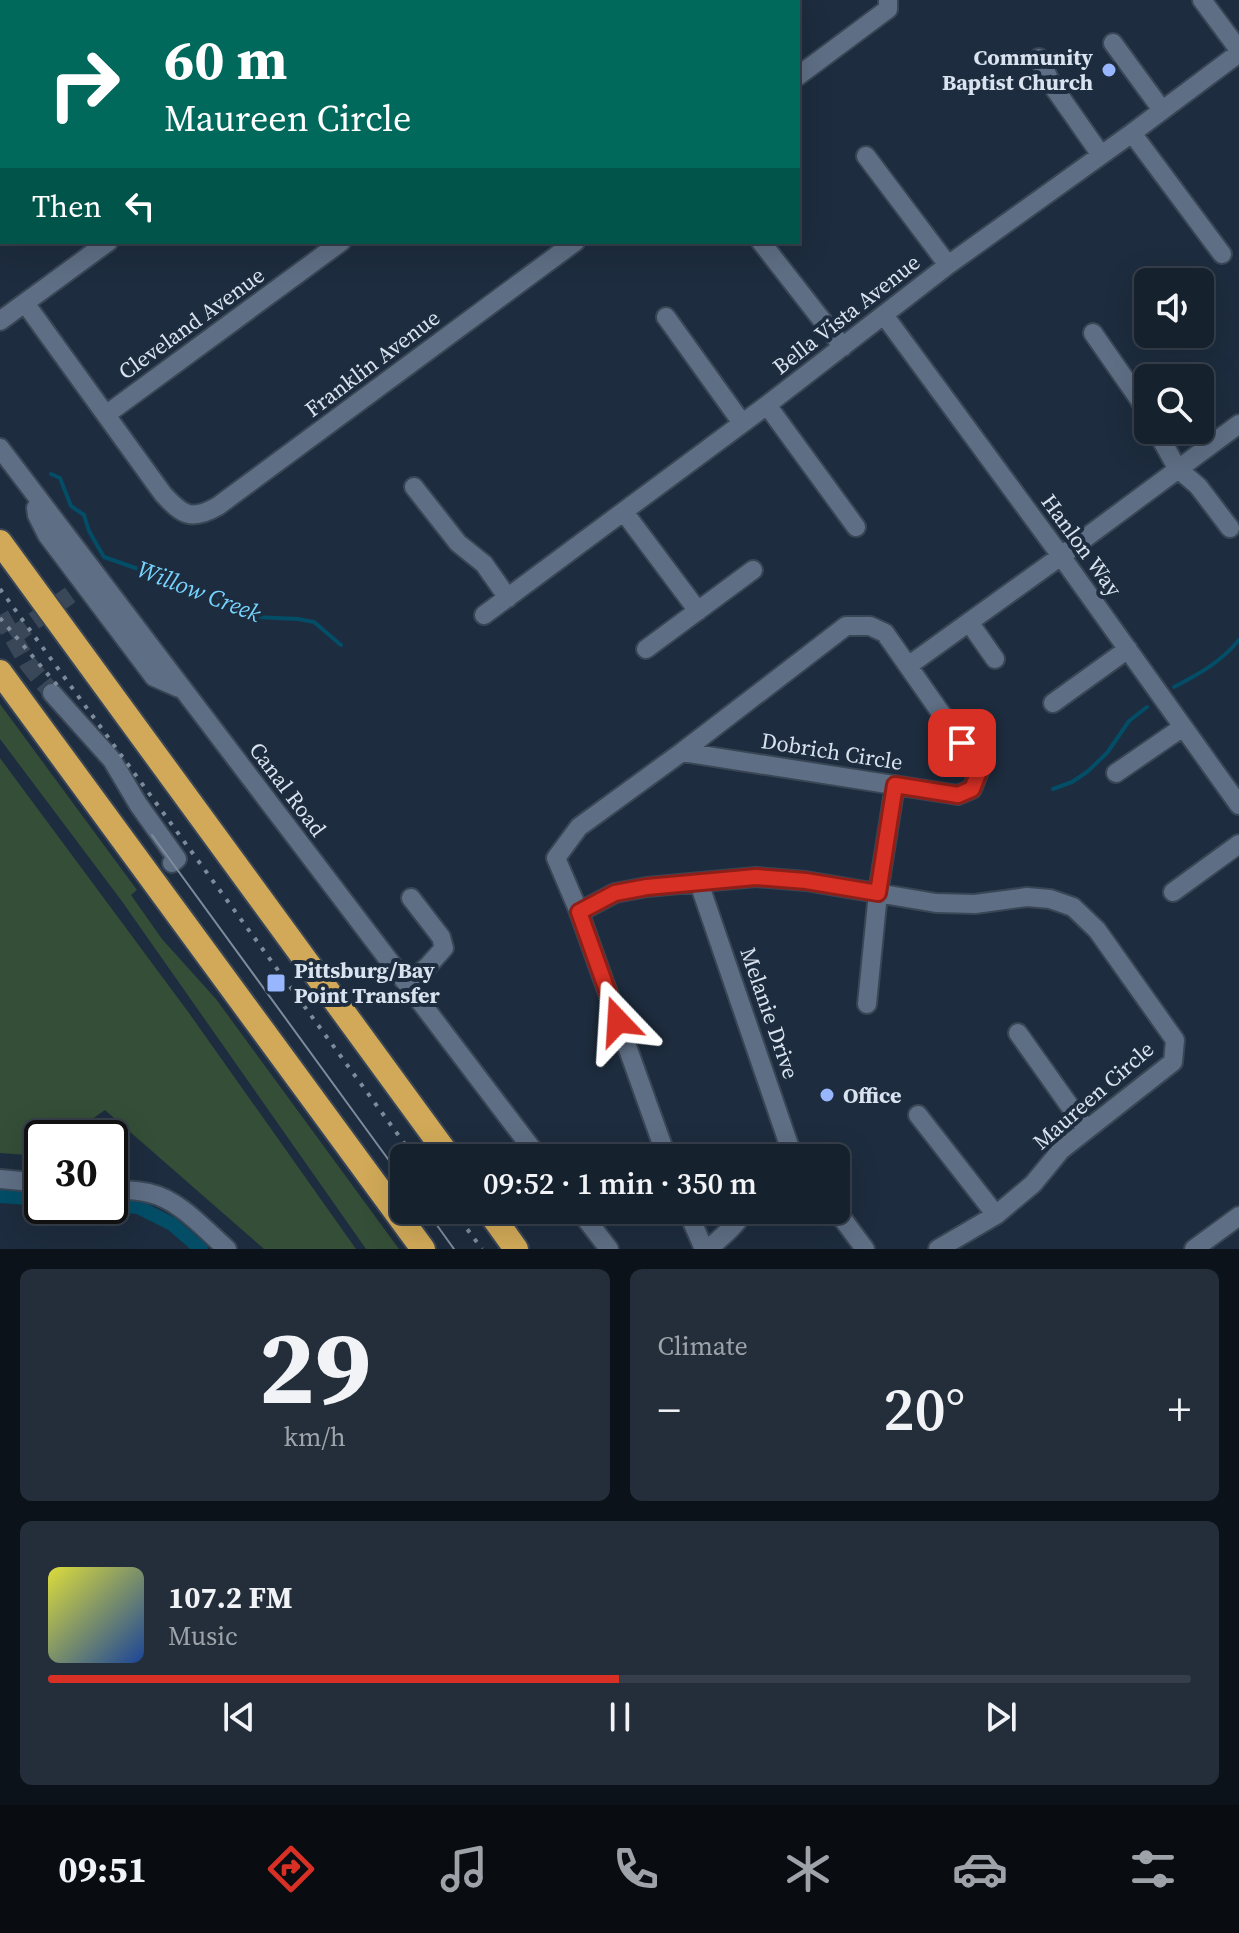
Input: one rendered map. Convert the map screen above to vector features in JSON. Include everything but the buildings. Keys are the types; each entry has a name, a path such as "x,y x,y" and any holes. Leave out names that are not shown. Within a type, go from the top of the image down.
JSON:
{"highway":[{"path":"0,542 440,1144"},
{"path":"0,672 423,1249"},
{"path":"498,1224 516,1249"}],"street":[{"path":"1202,0 1239,52"},
{"path":"800,74 888,4"},
{"path":"1113,43 1162,110"},
{"name":"Bella Vista Avenue","path":"484,615 767,405 948,265 1239,52"},
{"path":"1039,58 1052,85 1101,155"},
{"path":"1132,133 1222,254"},
{"path":"866,156 948,265"},
{"path":"0,321 105,244"},
{"name":"Cleveland Avenue","path":"107,414 338,244"},
{"name":"Franklin Avenue","path":"107,414 174,506 183,513 203,515 572,244"},
{"path":"763,244 843,347"},
{"path":"25,303 107,414"},
{"name":"Hanlon Way","path":"884,315 1239,805"},
{"path":"666,317 742,423"},
{"path":"1093,333 1134,392"},
{"path":"767,405 856,527"},
{"path":"908,666 1239,424"},
{"path":"1164,444 1177,468 1198,486 1230,528"},
{"name":"Canal Road","path":"0,448 528,1144"},
{"path":"414,487 458,543 484,564 508,598"},
{"path":"34,495 37,515 80,588 154,677 182,689"},
{"path":"624,512 698,611"},
{"path":"646,649 753,570"},
{"path":"965,625 995,659"},
{"name":"Dobrich Circle","path":"579,912 556,858 579,827 846,626 870,626 885,633 980,769 972,789 958,795 682,752"},
{"path":"1053,703 1128,649"},
{"path":"52,693 118,767 138,804 177,859 172,863"},
{"path":"1116,773 1183,727"},
{"path":"867,1004 878,893 895,785"},
{"path":"1173,892 1239,844"},
{"name":"Maureen Circle","path":"579,912 615,893 756,877 806,881 936,903 975,904 1027,897 1050,899 1073,907 1097,930 1175,1040 1173,1062 1061,1150 1033,1184 996,1215 938,1249"},
{"name":"Melanie Drive","path":"699,883 785,1144"},
{"path":"407,985 444,948 441,937 411,898"},
{"path":"579,912 662,1144"},
{"path":"1018,1033 1086,1129"},
{"path":"918,1115 996,1215"},
{"path":"0,1179 24,1181"},
{"path":"128,1190 147,1192 166,1199 181,1208 227,1249"},
{"path":"1194,1249 1239,1216"},
{"path":"590,1224 609,1249"},
{"path":"694,1224 706,1249 734,1224"},
{"path":"846,1224 865,1249"}],"green space":[{"path":"0,704 137,890 131,895 162,939 216,999 399,1249 366,1249 121,900 0,739"},
{"path":"0,758 189,1013 356,1249 264,1249 128,1130 128,1120 116,1120 105,1110 91,1120 24,1120 24,1155 0,1153"}],"waterway":[{"name":"Willow Creek","path":"51,474 60,478 71,506 84,515 104,557 164,578 180,580 256,617 314,622 341,645"},
{"name":"Willow Creek","path":"1174,687 1217,661 1239,640"},
{"name":"Willow Creek","path":"1053,789 1087,772 1107,753 1129,721 1147,707"},
{"path":"0,1196 24,1198"},
{"path":"128,1206 138,1207 172,1224 201,1249"}],"tunnel":[{"path":"12,637 74,592"},
{"path":"0,615 29,665 52,693"}],"tram line":[{"path":"152,835 390,1162"},
{"path":"436,1224 454,1249"}],"railway":[{"path":"0,589 405,1144"},
{"path":"0,618 57,685"},
{"path":"463,1224 482,1249"}],"place":[{"name":"Community Baptist Church","path":"1109,70"},
{"name":"Pittsburg/Bay Point Transfer","path":"276,983"},
{"name":"Office","path":"827,1095"}],"route":[{"path":"618,1021 579,912 615,893 756,877 806,881 878,893 895,785 958,795 972,789 980,769 962,743"}]}
